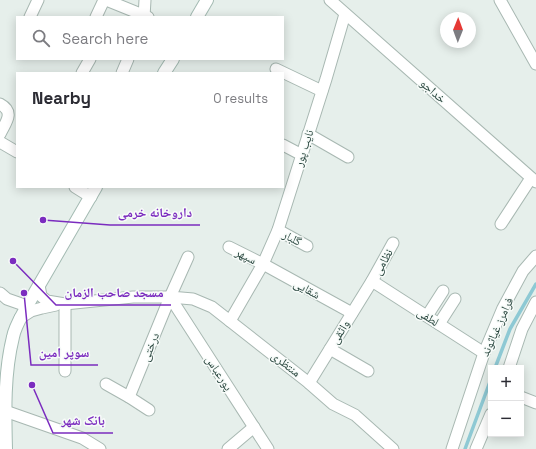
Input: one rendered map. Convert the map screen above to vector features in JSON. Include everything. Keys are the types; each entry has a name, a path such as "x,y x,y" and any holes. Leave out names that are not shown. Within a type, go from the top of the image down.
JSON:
{"main road":[{"path":"198,16 207,0"},
{"path":"165,72 172,60"},
{"path":"6,449 5,411 8,364 13,336 20,318 93,192"}],"street":[{"path":"30,16 38,0"},
{"path":"97,16 105,0 144,16"},
{"path":"145,0 146,16"},
{"name":"خداجو","path":"330,0 533,180"},
{"path":"500,0 535,61"},
{"name":"نایب پور","path":"230,321 263,264 278,230 346,14"},
{"path":"83,72 89,60"},
{"path":"122,72 128,60"},
{"path":"276,69 282,72"},
{"path":"284,73 322,91"},
{"path":"0,104 9,112 8,118 0,134"},
{"path":"308,134 348,157"},
{"path":"0,142 16,151"},
{"path":"284,146 302,155"},
{"path":"501,224 533,180"},
{"path":"79,188 93,192"},
{"name":"گلبار","path":"278,230 307,246"},
{"name":"نظامی","path":"372,281 393,243"},
{"name":"سپهر","path":"229,247 263,264"},
{"name":"فرامرز غیاثوند","path":"452,449 484,353 503,308 523,271 536,256"},
{"name":"درختی","path":"129,397 170,296 188,257"},
{"name":"شقایی","path":"263,264 352,313"},
{"name":"واثقی","path":"310,383 372,281"},
{"name":"لطفی","path":"372,281 484,353"},
{"path":"39,285 41,296 47,301 65,304"},
{"path":"427,316 443,291"},
{"path":"0,293 7,299 27,306"},
{"name":"منتظری","path":"65,304 133,297 170,296 193,299 212,307 310,383 333,404 355,415 392,449"},
{"name":"پورعباس","path":"170,296 267,449"},
{"path":"439,324 455,299"},
{"name":"فرامرز غیاثوند","path":"510,365 522,328 536,302"},
{"path":"20,318 31,311 65,304"},
{"path":"65,304 65,371"},
{"path":"330,349 368,372"},
{"path":"106,384 149,410"},
{"path":"524,398 536,403"},
{"path":"5,411 82,438 100,449"},
{"path":"476,449 488,421"},
{"path":"228,449 254,427"}],"waterway":[{"path":"496,365 510,329 536,284"},
{"path":"465,449 488,387"}],"place":[{"name":"داروخانه خرمی","path":"43,220"},
{"name":"مسجد صاحب الزمان","path":"13,261"},
{"name":"سوپر امین","path":"24,293"},
{"name":"بانک شهر","path":"32,385"}]}
